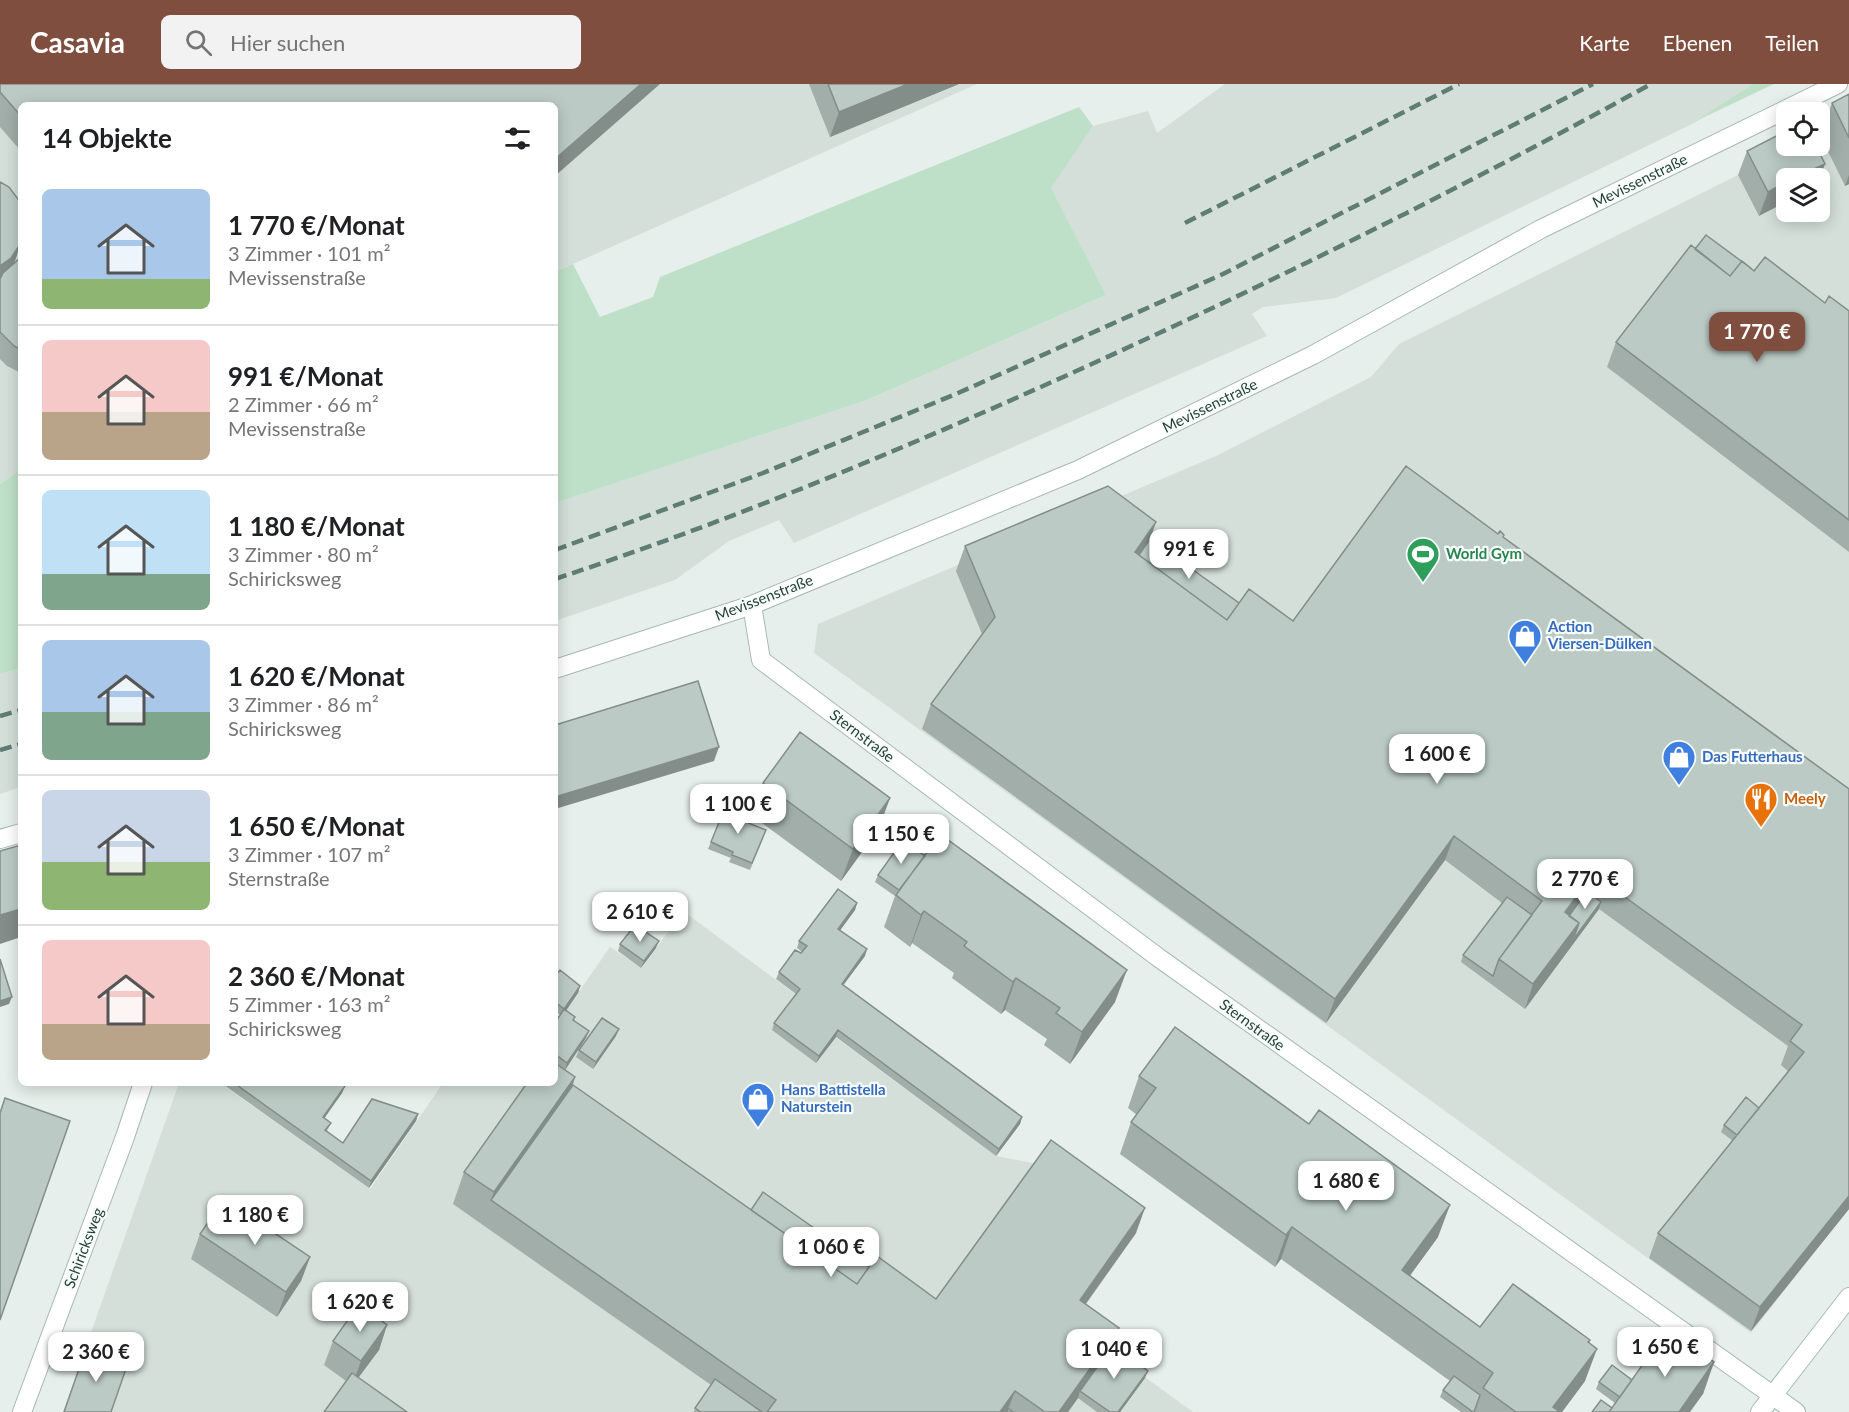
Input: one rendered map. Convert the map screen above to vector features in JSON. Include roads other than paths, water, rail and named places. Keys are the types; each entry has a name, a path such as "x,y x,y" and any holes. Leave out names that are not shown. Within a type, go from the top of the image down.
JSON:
{"street":[{"name":"Mevissenstraße","path":"558,668 752,605 1078,470 1313,355 1541,230 1838,84"},
{"name":"Sternstraße","path":"752,605 761,660 1159,958 1796,1412"},
{"path":"0,839 18,834"},
{"name":"Schiricksweg","path":"22,1412 142,1086"},
{"path":"1760,1412 1849,1297"}],"railway":[{"path":"1185,223 1459,84"},
{"path":"558,549 763,473 956,394 1223,274 1593,84"},
{"path":"558,578 692,531 828,478 1094,363 1375,229 1651,84"},
{"path":"0,716 18,711"},
{"path":"0,750 18,745"}],"place":[{"name":"World Gym","path":"1423,583"},
{"name":"Action Viersen-Dülken","path":"1525,665"},
{"name":"Das Futterhaus","path":"1679,786"},
{"name":"Meely","path":"1761,828"},
{"name":"Hans Battistella Naturstein","path":"758,1128"}]}
